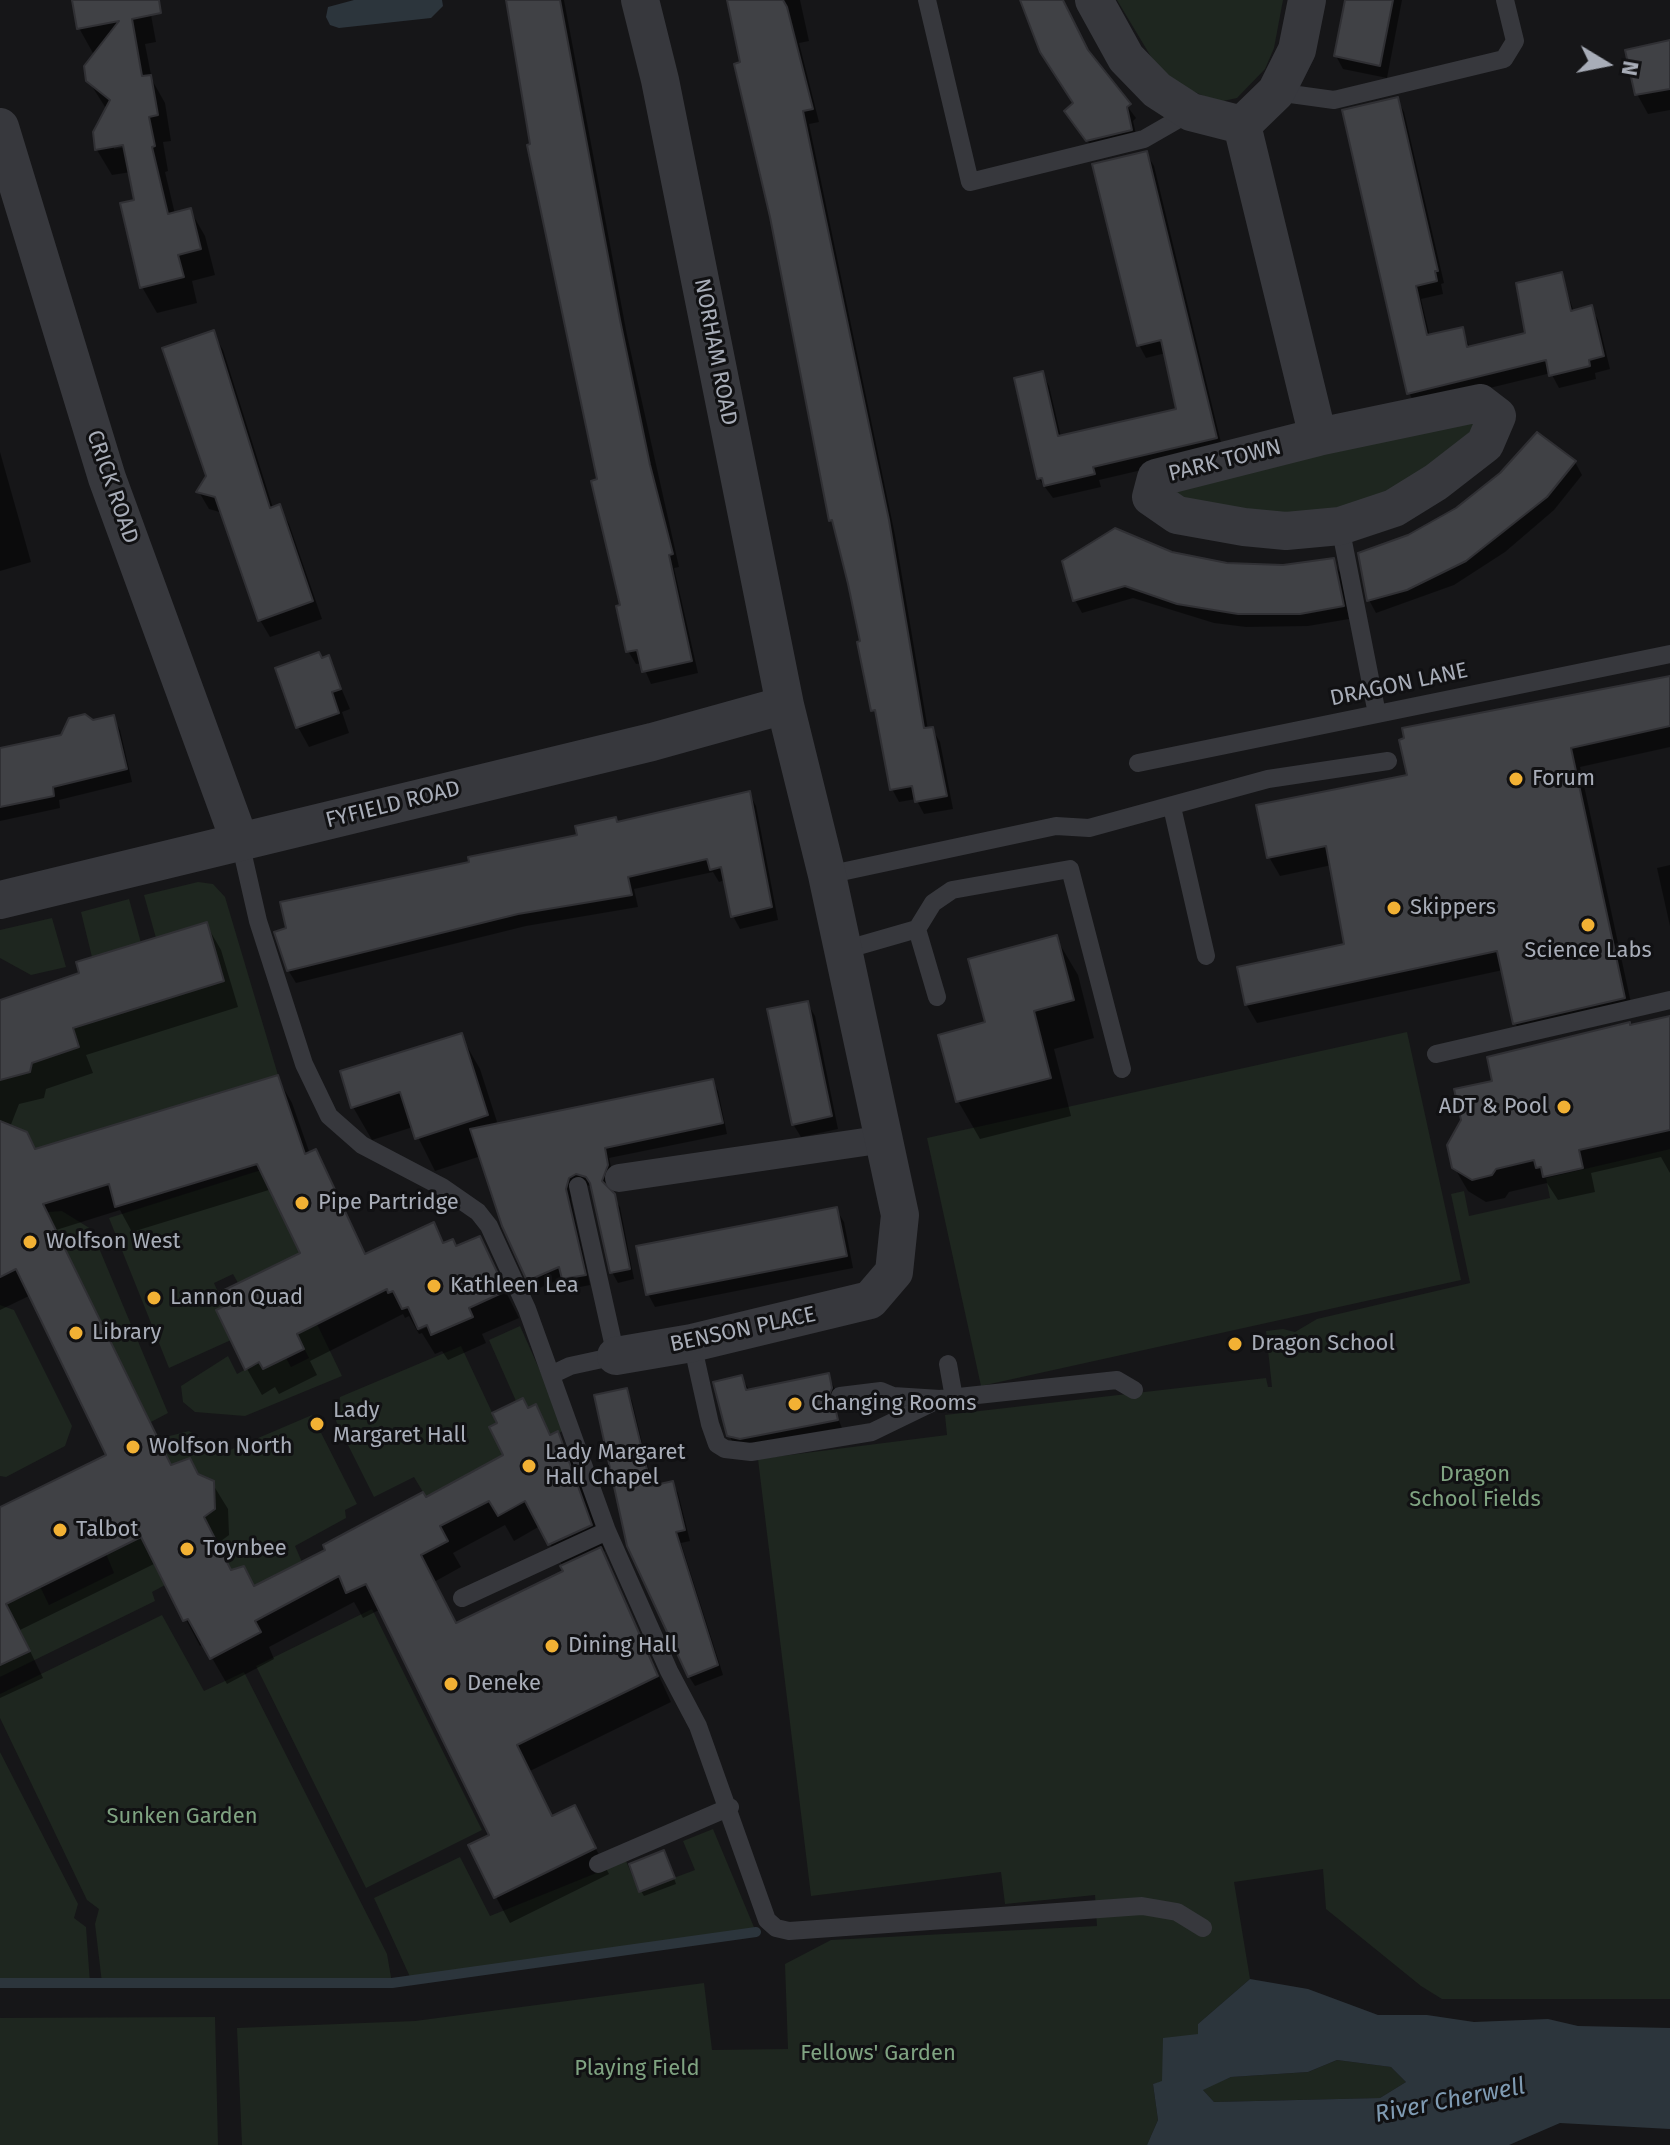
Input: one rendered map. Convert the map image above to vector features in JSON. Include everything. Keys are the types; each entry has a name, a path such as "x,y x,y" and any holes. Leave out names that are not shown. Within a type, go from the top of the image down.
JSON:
{"street":[{"name":"NORHAM ROAD","path":"640,0 660,80 785,705"},
{"path":"1094,0 1126,58 1157,90 1191,112 1242,125"},
{"path":"1242,125 1276,92 1297,50 1307,0"},
{"path":"1242,125 1318,437"},
{"name":"CRICK ROAD","path":"0,127 107,478 240,842"},
{"name":"PARK TOWN","path":"1480,403 1497,416 1485,444 1436,482 1394,508 1340,526 1286,531 1244,527 1177,515 1151,497 1156,478 1318,437 1480,403"},
{"name":"FYFIELD ROAD","path":"0,900 652,742 785,705"},
{"name":"BENSON PLACE","path":"616,1356 692,1343 857,1306 882,1289 894,1272 900,1215 844,950 785,705"},
{"path":"619,1178 885,1139"}],"lane":[{"path":"927,0 970,182 1144,139 1191,112"},
{"path":"1276,92 1334,100 1504,59 1515,41 1505,0"},
{"path":"1340,526 1377,714"},
{"name":"DRAGON LANE","path":"1138,763 1670,654"},
{"path":"827,875 1056,826 1089,828 1268,779 1388,761"},
{"path":"1172,807 1206,956"},
{"path":"240,842 258,921 319,1100 341,1129 362,1145 442,1187 483,1219 527,1309 607,1531 669,1671 698,1726 730,1807 762,1910 776,1928 789,1931 1142,1906 1177,1912 1203,1928"},
{"path":"844,950 917,929 933,903 952,890 1070,869 1122,1069"},
{"path":"917,929 937,997"},
{"path":"1436,1054 1670,1000"},
{"path":"551,1375 570,1366 616,1356 578,1186"},
{"path":"692,1343 710,1424 717,1444 725,1449 751,1452 872,1432 947,1399"},
{"path":"947,1399 948,1364"},
{"path":"840,1396 881,1391 893,1396 947,1399 1117,1380 1134,1390"},
{"path":"462,1598 607,1531"},
{"path":"598,1864 730,1807"}],"green space":[{"path":"1117,0 1283,0 1274,48 1265,69 1237,98 1218,102 1178,85 1156,65"},
{"path":"1467,412 1477,427 1427,483 1320,521 1175,501 1179,481"},
{"path":"198,882 213,884 225,897 278,1075 28,1154 32,1143 27,1132 15,1127 0,1134 0,1074 30,1072 32,1063 79,1047 73,1027 224,981 207,923 156,938 144,895"},
{"path":"129,899 141,943 92,957 81,912"},
{"path":"52,918 66,967 31,975 0,958 0,930"},
{"path":"1407,1032 1461,1280 981,1386 927,1138"},
{"path":"1670,1149 1670,1999 1442,1999 1421,1986 1326,1909 1323,1869 1234,1882 1250,1979 1198,2024 1198,2034 1162,2082 1153,2084 1158,2120 1147,2145 242,2145 237,2028 415,2021 704,1983 712,2050 788,2049 785,1964 831,1940 1097,1926 1095,1895 1005,1904 1001,1872 811,1896 758,1459 947,1435 945,1415 1266,1378 1268,1387 1272,1387 1266,1331 1283,1329 1295,1332 1317,1319 1470,1283 1451,1194 1464,1191 1469,1216 1550,1198 1546,1178"},
{"path":"261,1170 310,1274 264,1280 260,1272 238,1283 233,1274 214,1283 224,1306 216,1310 231,1340 169,1368 109,1218"},
{"path":"62,1211 91,1229 168,1413 149,1423 47,1212"},
{"path":"0,1305 14,1310 72,1426 65,1446 6,1477 0,1476"},
{"path":"317,1324 342,1376 245,1416 195,1412 183,1402 181,1386 228,1356 237,1374 259,1362 263,1369 286,1358 291,1367 309,1358 296,1333"},
{"path":"520,1326 566,1429 559,1433 550,1435 536,1405 528,1408 523,1398 516,1401 489,1340"},
{"path":"461,1346 497,1423 489,1427 503,1456 426,1497 414,1477 374,1497 336,1421 340,1397"},
{"path":"312,1415 357,1504 345,1510 346,1518 295,1546 302,1562 254,1586 244,1566 231,1570 204,1517 215,1509 214,1481 171,1465 158,1439 189,1431 223,1453"},
{"path":"138,1517 165,1585 152,1592 155,1601 0,1677 0,1665 29,1651 2,1594 36,1578 49,1605 114,1573 106,1554 113,1551"},
{"path":"372,1609 482,1830 366,1888 256,1666"},
{"name":"Sunken Garden","path":"162,1615 204,1691 244,1672 387,1954 392,1983 225,1986 102,1983 95,1924 99,1909 87,1900 0,1718 0,1694"},
{"path":"0,1752 78,1904 74,1918 86,1927 90,1983 0,1983"},
{"path":"713,1829 756,1932 411,1979 374,1898 460,1857 490,1916 626,1861 639,1891 695,1870 683,1841"},
{"path":"215,2017 218,2145 0,2145 0,2018"},
{"path":"1337,2060 1391,2067 1406,2082 1380,2098 1214,2102 1202,2089 1231,2077 1308,2072"}],"water":[{"path":"354,0 442,0 443,6 431,18 339,28 330,25 326,17 328,7"},
{"name":"River Cherwell","path":"1250,1979 1308,1989 1378,2015 1427,2015 1474,2022 1548,2019 1578,2026 1670,2028 1670,2129 1560,2123 1509,2145 1147,2145 1158,2120 1153,2084 1162,2081 1163,2038 1198,2034 1198,2024","holes":["1337,2060 1391,2067 1406,2082 1380,2098 1214,2102 1203,2090 1231,2077 1308,2072"]}],"building":[{"path":"72,0 159,0 161,13 132,19 142,76 151,75 158,115 149,117 155,146 152,147 168,214 191,208 201,249 178,255 184,277 140,288 120,203 134,200 123,145 95,150 93,132 110,100 86,81 84,66 119,21 77,29"},
{"path":"506,0 560,0 620,320 650,465 673,554 669,555 692,661 642,672 637,650 626,652 616,606 620,605 591,481 597,479 527,145 530,144"},
{"path":"727,0 783,0 787,7 813,109 803,111 889,520 924,728 933,727 947,796 915,802 912,786 890,790 875,710 871,711 848,584 832,520 829,521 770,217 734,64 740,62"},
{"path":"1020,0 1063,0 1088,50 1131,104 1127,107 1132,130 1086,141 1064,111 1073,103 1040,52"},
{"path":"1345,0 1393,0 1380,66 1334,56"},
{"path":"1670,40 1670,89 1635,95 1625,50"},
{"path":"1398,97 1438,271 1435,271 1437,281 1416,286 1427,335 1463,327 1467,347 1525,333 1516,283 1562,272 1571,311 1592,305 1604,356 1589,360 1590,366 1549,376 1546,360 1407,394 1342,110"},
{"path":"1147,151 1217,438 1093,467 1095,474 1044,486 1042,478 1037,479 1014,378 1043,371 1058,436 1176,409 1161,340 1137,346 1092,164"},
{"path":"214,330 270,508 280,504 313,601 258,621 215,497 196,492 206,476 162,348"},
{"path":"1537,432 1576,461 1547,497 1466,561 1407,590 1367,601 1358,553 1408,535 1456,508 1500,473"},
{"path":"1115,528 1172,552 1227,563 1283,565 1334,558 1344,606 1300,614 1238,614 1177,604 1125,586 1073,601 1062,561"},
{"path":"319,652 322,658 329,655 341,689 332,692 339,713 296,728 275,668"},
{"path":"1670,676 1670,726 1571,748 1625,998 1513,1024 1497,951 1245,1005 1237,967 1344,944 1326,846 1267,858 1256,805 1407,775 1399,740 1404,738 1402,728"},
{"path":"85,714 93,720 114,715 127,769 53,787 54,796 0,807 0,748 61,735 69,718"},
{"path":"750,791 772,907 731,917 721,867 710,870 707,859 628,877 632,895 518,914 287,971 274,932 286,928 280,902 469,862 468,857 577,835 575,826 616,817 617,822"},
{"path":"207,922 224,981 73,1028 79,1047 32,1063 30,1072 0,1080 0,1000 79,973 76,962"},
{"path":"1057,935 1074,1000 1034,1011 1051,1078 956,1102 938,1035 985,1022 968,959"},
{"path":"808,1001 832,1116 792,1125 767,1009"},
{"name":"ADT & Pool","path":"1670,1016 1670,1130 1579,1150 1583,1168 1543,1177 1541,1167 1536,1168 1534,1160 1496,1169 1492,1175 1472,1180 1452,1168 1447,1145 1461,1120 1454,1089 1492,1081 1487,1057 1630,1022 1630,1025"},
{"path":"462,1033 488,1115 415,1139 400,1092 351,1108 340,1071"},
{"path":"278,1075 305,1154 316,1149 365,1254 434,1222 443,1243 453,1239 456,1246 480,1236 506,1291 469,1308 473,1317 431,1335 427,1325 418,1329 408,1307 402,1309 393,1291 388,1293 387,1289 297,1334 304,1349 263,1369 259,1362 245,1370 216,1310 224,1306 218,1293 300,1253 257,1164 115,1207 109,1184 43,1204 171,1465 190,1458 198,1474 214,1481 215,1509 204,1517 231,1570 244,1566 254,1586 325,1550 323,1545 423,1492 426,1497 503,1455 489,1427 497,1423 492,1413 523,1398 528,1408 536,1404 550,1435 558,1431 592,1525 548,1545 525,1501 498,1516 489,1501 440,1526 448,1541 421,1555 456,1623 563,1571 560,1566 601,1547 658,1676 517,1745 552,1816 575,1805 596,1848 494,1898 468,1845 489,1835 366,1584 346,1593 339,1576 255,1621 261,1632 210,1659 188,1619 183,1621 141,1537 6,1604 30,1651 0,1665 0,1507 106,1455 16,1269 0,1277 0,1121 27,1132 35,1149"},
{"path":"713,1079 723,1123 605,1148 608,1165 602,1181 615,1194 630,1269 610,1273 590,1183 586,1177 576,1174 569,1178 566,1189 586,1275 562,1279 559,1267 527,1281 502,1226 470,1129"},
{"path":"837,1207 847,1256 646,1295 636,1246"},
{"name":"Changing Rooms","path":"829,1373 832,1388 828,1398 835,1407 838,1420 740,1439 727,1436 713,1382 742,1375 746,1390"},
{"path":"627,1388 651,1486 673,1481 685,1530 676,1532 718,1665 688,1677 627,1546 594,1395"},
{"path":"664,1850 675,1878 639,1892 629,1864"}],"waterway":[{"path":"0,1983 392,1983 756,1932"}],"place":[{"name":"Forum","path":"1516,779"},
{"name":"Skippers","path":"1394,908"},
{"name":"Science Labs","path":"1588,925"},
{"name":"ADT & Pool","path":"1564,1107"},
{"name":"Pipe Partridge","path":"302,1203"},
{"name":"Wolfson West","path":"30,1242"},
{"name":"Kathleen Lea","path":"434,1286"},
{"name":"Lannon Quad","path":"154,1298"},
{"name":"Library","path":"76,1333"},
{"name":"Dragon School","path":"1235,1344"},
{"name":"Changing Rooms","path":"795,1404"},
{"name":"Lady Margaret Hall","path":"317,1424"},
{"name":"Wolfson North","path":"133,1447"},
{"name":"Lady Margaret Hall Chapel","path":"529,1466"},
{"name":"Talbot","path":"60,1530"},
{"name":"Toynbee","path":"187,1549"},
{"name":"Dining Hall","path":"552,1646"},
{"name":"Deneke","path":"451,1684"}],"park label":[{"name":"Dragon School Fields","path":"1475,1488"},
{"name":"Fellows' Garden","path":"878,2054"},
{"name":"Playing Field","path":"637,2069"}]}
